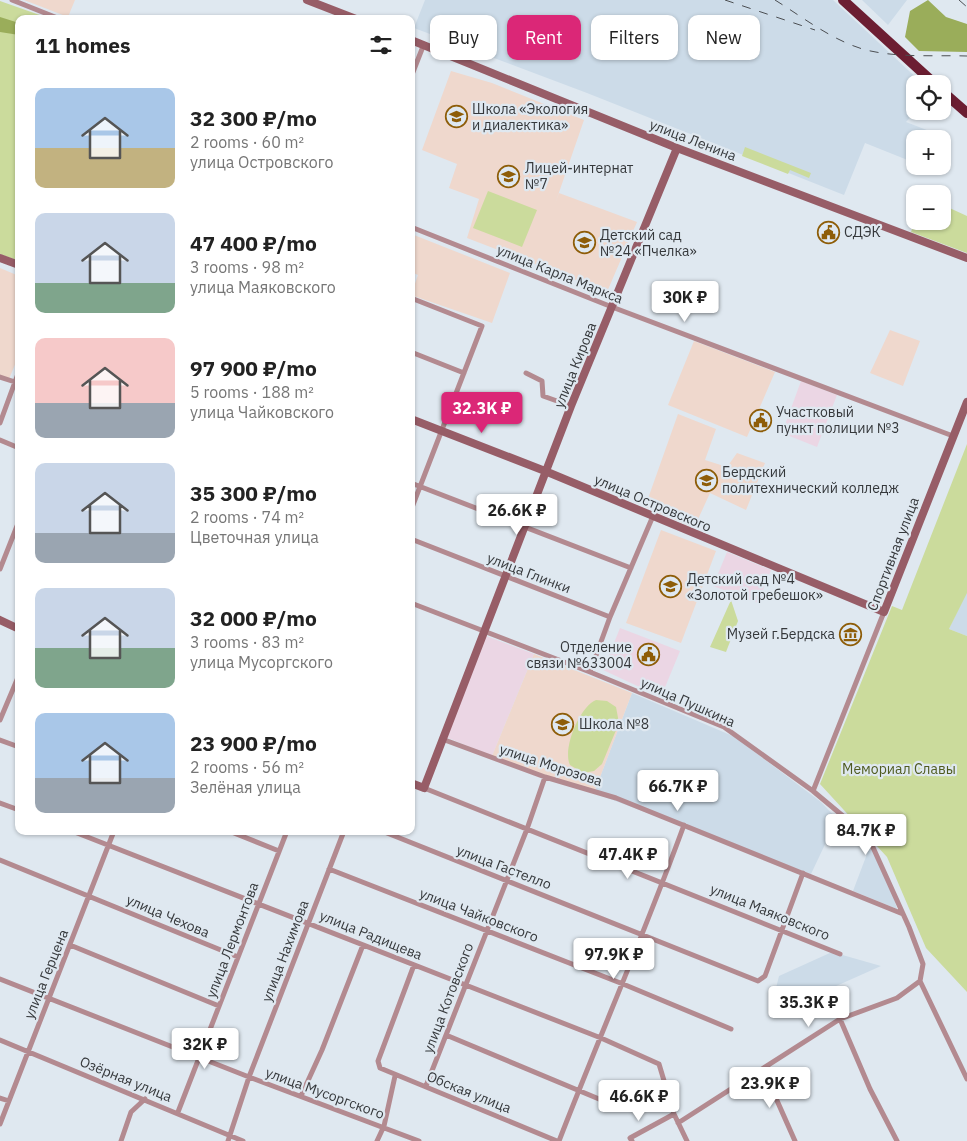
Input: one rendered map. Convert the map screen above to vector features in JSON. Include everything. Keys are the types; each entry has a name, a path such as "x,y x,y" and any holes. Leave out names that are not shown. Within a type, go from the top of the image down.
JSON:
{"highway":[{"path":"843,0 925,75"},
{"path":"951,99 967,113"}],"street":[{"path":"12,0 50,15"},
{"path":"307,0 346,15"},
{"name":"улица Ленина","path":"415,41 677,148 967,258"},
{"path":"415,67 424,44"},
{"name":"улица Кирова","path":"424,788 571,406 677,148"},
{"name":"улица Карла Маркса","path":"415,229 953,436"},
{"path":"0,258 15,264"},
{"path":"415,300 482,326 415,500"},
{"path":"415,354 464,373"},
{"path":"526,373 542,381 543,396 571,406"},
{"path":"0,376 15,382 0,423"},
{"name":"Спортивная улица","path":"813,791 967,402"},
{"name":"улица Островского","path":"415,420 546,471 884,612"},
{"path":"0,440 15,446"},
{"path":"415,485 631,568"},
{"path":"590,672 610,617 653,516"},
{"path":"0,568 15,532"},
{"name":"улица Глинки","path":"415,541 610,617"},
{"name":"улица Пушкина","path":"415,604 724,727 813,791 855,826 871,843 909,927 922,964 920,981"},
{"path":"0,620 15,627"},
{"path":"0,720 15,691"},
{"name":"улица Морозова","path":"442,739 545,777 616,798 804,873 903,915"},
{"path":"0,740 15,746"},
{"name":"улица Котовского","path":"426,1086 527,829 545,777"},
{"name":"улица Маяковского","path":"415,785 840,954"},
{"path":"0,803 15,809"},
{"path":"558,1141 623,984 640,933 663,883 684,826"},
{"name":"улица Радищева","path":"82,835 259,903 363,946 467,984 601,1038 659,1064 674,1114"},
{"name":"улица Герцена","path":"0,1124 48,996 113,835"},
{"path":"239,835 279,851"},
{"name":"улица Лермонтова","path":"178,1112 285,835"},
{"name":"улица Нахимова","path":"229,1138 249,1078 307,922 342,835"},
{"name":"улица Гастелло","path":"392,835 758,981 766,976 782,931"},
{"name":"улица Чехова","path":"0,860 90,895 238,957"},
{"name":"улица Чайковского","path":"329,869 623,984 731,1029"},
{"path":"782,931 804,873"},
{"path":"70,945 219,1006"},
{"path":"301,1096 322,1050 363,946"},
{"name":"Обская улица","path":"414,965 378,1060 380,1068 395,1076 426,1086 558,1141"},
{"name":"улица Мусоргского","path":"0,978 199,1056 249,1078 384,1126 419,1141"},
{"path":"678,1123 840,1019 897,998 920,981 967,1080"},
{"path":"840,1019 870,1089 897,1141"},
{"path":"446,1035 611,1104"},
{"name":"Озёрная улица","path":"0,1040 178,1112 229,1138 243,1141"},
{"path":"763,1069 795,1141"},
{"path":"377,1141 384,1126 395,1076"},
{"path":"0,1098 9,1101"},
{"path":"121,1141 132,1112 145,1098"},
{"path":"632,1141 630,1138 674,1114 687,1141"}],"shaded area":[{"path":"24,0 75,0 69,15 63,15"},
{"path":"425,0 833,0 913,75 906,75 906,120 908,120 906,122 927,130 906,130 906,159 865,143 844,195 497,59 497,15 430,15 430,34 415,28"},
{"path":"862,0 907,0 888,25"},
{"path":"451,71 492,83 584,120 555,204 559,193 637,222 607,292 467,238 479,199 449,188 457,164 422,150"},
{"path":"415,235 510,273 492,323 415,296 415,284 418,275 415,274"},
{"path":"0,268 15,274 15,365 9,379 0,376"},
{"path":"890,330 920,341 903,386 870,373"},
{"path":"694,341 775,372 747,437 668,405"},
{"path":"801,381 837,395 817,447 782,433"},
{"name":"Бердский политехнический колледж","path":"678,414 716,429 705,460 727,467 737,453 765,463 746,510 710,493 694,528 645,507"},
{"name":"Детский сад №4 «Золотой гребешок»","path":"661,530 716,551 681,643 626,623"},
{"path":"727,552 771,570 758,603 713,586"},
{"path":"967,593 967,636 949,629"},
{"path":"620,628 680,651 661,697 603,670"},
{"path":"486,636 534,654 492,756 446,737"},
{"name":"Школа №8","path":"534,654 632,693 594,793 492,756"},
{"path":"632,693 735,737 821,802 837,819 811,874 594,793"},
{"path":"870,846 892,892 897,909 853,891"},
{"path":"832,952 881,966 769,1016 779,976"}],"green space":[{"path":"928,0 946,17 967,24 967,52 919,51 905,37 910,11"},
{"path":"0,1 40,15 15,15 15,260 0,254"},
{"path":"0,17 15,22 15,34 0,32"},
{"path":"745,147 811,173 809,178 790,170 788,174 742,156"},
{"path":"488,191 537,210 522,247 473,228"},
{"path":"951,209 967,216 967,253 911,232 912,230 951,230"},
{"name":"Мемориал Славы","path":"967,444 967,593 949,629 967,636 967,992 926,948 887,857 820,784 892,606 902,610"},
{"path":"731,600 738,621 726,652 710,647"},
{"path":"596,700 607,701 616,707 619,723 602,764 594,771 583,773 570,765 568,749 574,729 584,710"}],"railway":[{"path":"725,0 815,30"},
{"path":"775,0 830,35 866,50 904,55 967,56"},
{"path":"959,0 967,7"}],"place":[{"name":"Школа «Экология и диалектика»","path":"456,117"},
{"name":"Лицей-интернат №7","path":"509,176"},
{"name":"СДЭК","path":"828,232"},
{"name":"Детский сад №24 «Пчелка»","path":"584,243"},
{"name":"Участковый пункт полиции №3","path":"760,420"},
{"name":"Бердский политехнический колледж","path":"706,480"},
{"name":"Детский сад №4 «Золотой гребешок»","path":"671,587"},
{"name":"Музей г.Бердска","path":"851,634"},
{"name":"Отделение связи №633004","path":"648,655"},
{"name":"Школа №8","path":"563,724"}]}
